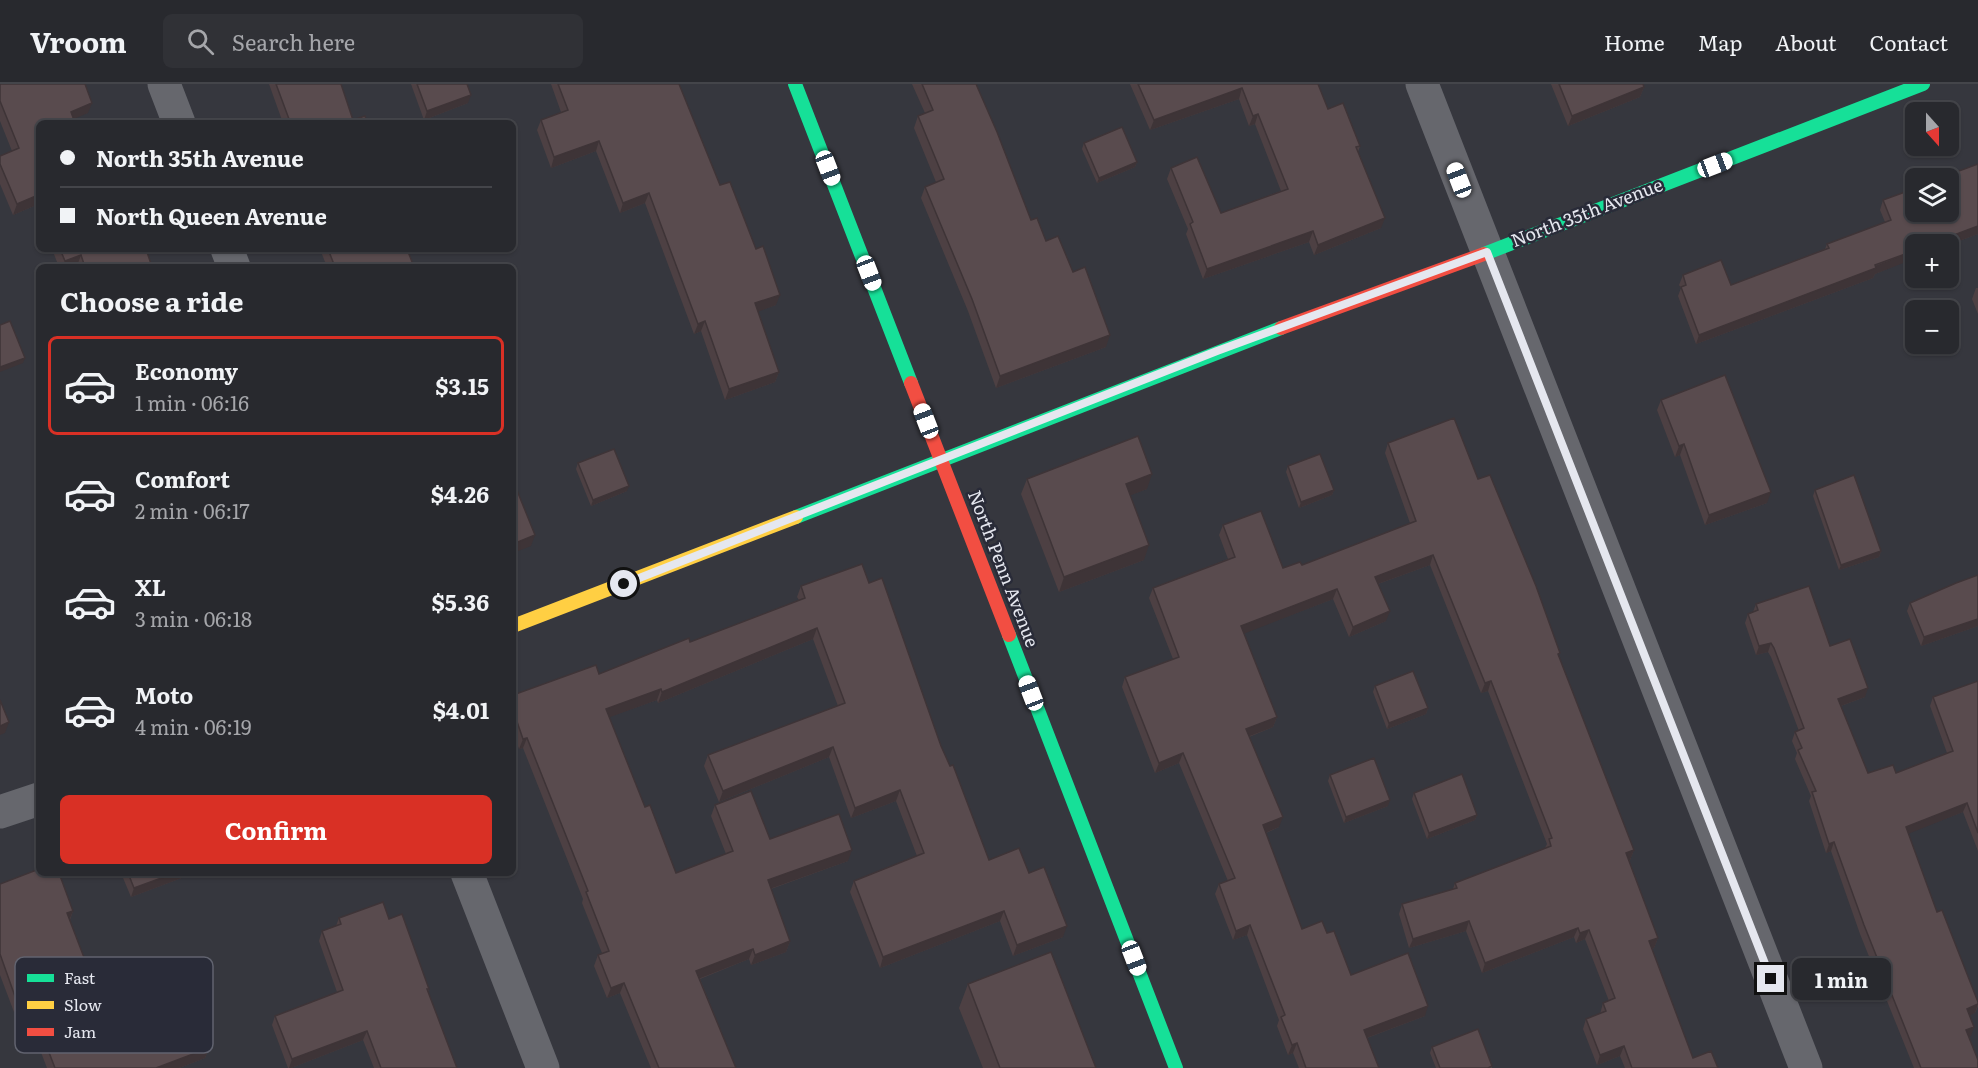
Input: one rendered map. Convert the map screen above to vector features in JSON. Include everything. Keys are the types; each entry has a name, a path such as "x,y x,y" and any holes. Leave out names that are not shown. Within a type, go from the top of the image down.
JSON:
{"street":[{"path":"164,84 178,120"},
{"name":"North Penn Avenue","path":"795,84 1176,1068"},
{"path":"1422,84 1806,1068"},
{"name":"North 35th Avenue","path":"516,625 942,461 1217,351 1487,252 1923,84"},
{"path":"0,812 36,800"},
{"path":"468,876 543,1068"}],"building":[{"path":"0,84 85,84 92,103 71,112 74,120 36,120 36,196 17,204 0,164 0,156 19,148 0,101"},
{"path":"276,84 341,84 353,120 286,120 289,119"},
{"path":"417,84 467,84 471,95 427,111"},
{"path":"558,84 679,84 720,185 730,182 756,249 763,246 780,295 755,303 779,372 729,389 705,321 698,324 649,193 623,203 599,141 554,157 541,120 568,110"},
{"path":"922,84 976,84 1031,220 1037,218 1046,241 1058,236 1073,272 1085,267 1110,335 1000,376 972,299 925,187 944,179 918,116 933,110"},
{"path":"1138,84 1318,84 1328,109 1343,103 1360,146 1356,147 1385,218 1318,245 1313,231 1207,269 1190,224 1193,222 1171,168 1197,157 1221,213 1288,189 1258,114 1253,116 1242,88 1154,120"},
{"path":"1559,84 1643,84 1644,87 1572,116"},
{"path":"365,116 366,120 353,120"},
{"path":"1122,127 1137,162 1099,178 1084,143"},
{"path":"1978,164 1978,226 1957,234 1905,234 1905,254 1875,265 1876,268 1699,335 1681,287 1686,285 1683,275 1721,260 1731,285 1829,248 1827,244 1891,220 1883,200 1905,192 1905,222 1959,222 1959,171"},
{"path":"61,252 147,252 151,264 84,264 81,255 65,261"},
{"path":"329,252 408,252 413,264 334,264"},
{"path":"10,321 25,358 0,367 0,325"},
{"path":"1725,375 1771,492 1709,515 1684,444 1679,446 1661,400"},
{"path":"1454,418 1478,479 1490,475 1536,586 1560,653 1558,654 1634,850 1626,853 1658,938 1649,941 1693,1058 1711,1051 1718,1068 1632,1068 1624,1046 1600,1055 1586,1019 1606,1011 1603,1003 1615,998 1589,930 1580,933 1578,928 1485,963 1469,921 1413,939 1402,904 1457,888 1455,883 1551,846 1549,839 1552,838 1491,681 1485,683 1433,555 1375,577 1390,611 1353,627 1337,589 1241,626 1277,717 1246,729 1283,817 1263,825 1302,929 1322,921 1327,933 1334,931 1351,975 1408,953 1428,1006 1364,1030 1379,1068 1306,1068 1297,1043 1292,1045 1281,1017 1285,1015 1250,925 1236,931 1219,884 1235,878 1183,753 1159,763 1125,677 1179,657 1153,588 1235,557 1223,525 1261,511 1283,568 1300,562 1302,565 1416,521 1388,443"},
{"path":"1138,436 1152,474 1126,484 1149,545 1064,577 1027,479"},
{"path":"614,449 629,486 593,500 578,463"},
{"path":"1320,454 1334,490 1301,502 1288,466"},
{"path":"1854,475 1881,551 1841,565 1815,490"},
{"path":"516,488 535,535 516,543"},
{"path":"862,564 869,583 882,578 941,746 950,766 953,765 989,860 1019,848 1029,873 1044,867 1067,926 1017,945 1004,911 883,957 854,881 924,853 900,790 855,808 833,747 723,791 708,755 845,703 817,628 662,692 661,689 606,709 645,807 650,805 676,873 733,851 715,805 751,791 770,839 839,814 852,850 768,880 790,941 755,955 753,949 696,971 736,1068 659,1068 624,983 611,988 598,955 609,951 586,892 588,891 527,738 523,739 516,719 516,694 596,665 599,674 689,638 690,642 805,598 801,586"},
{"path":"1978,575 1978,619 1924,637 1910,603"},
{"path":"1809,586 1830,646 1850,639 1868,688 1838,699 1868,773 1893,765 1896,773 1953,751 1933,697 1978,681 1978,833 1967,803 1906,827 1937,912 1942,910 1978,1002 1967,1009 1974,1027 1966,1030 1978,1060 1978,1068 1921,1068 1864,925 1834,842 1829,844 1812,792 1816,791 1798,750 1802,748 1795,732 1804,728 1774,648 1771,643 1759,646 1748,614 1758,610 1756,604"},
{"path":"1413,671 1428,708 1389,723 1375,686"},
{"path":"0,700 9,722 0,726"},
{"path":"1374,758 1390,800 1346,817 1330,775"},
{"path":"1462,774 1477,815 1429,833 1414,793"},
{"path":"36,870 36,876 60,876 73,911 67,913 84,957 15,957 15,996 0,954 0,884"},
{"path":"129,876 167,876 134,888"},
{"path":"383,902 389,919 402,914 457,1068 381,1068 367,1031 292,1059 275,1016 343,990 322,931 341,924 339,918"},
{"path":"1051,952 1096,1068 1000,1068 968,984"},
{"path":"1478,1029 1492,1066 1488,1068 1440,1068 1432,1047"},
{"path":"49,1053 196,1053 156,1068 55,1068"}],"traffic: fast":[{"path":"795,84 911,383"},
{"path":"1484,254 1923,84"},
{"path":"796,517 1281,328"},
{"path":"1009,635 1176,1068"}],"traffic: slow":[{"path":"516,625 796,517"}],"traffic: jam":[{"path":"1281,328 1484,254"},
{"path":"911,383 1009,635"}],"route":[{"path":"624,584 942,461 1217,351 1487,252 1771,979"}]}
